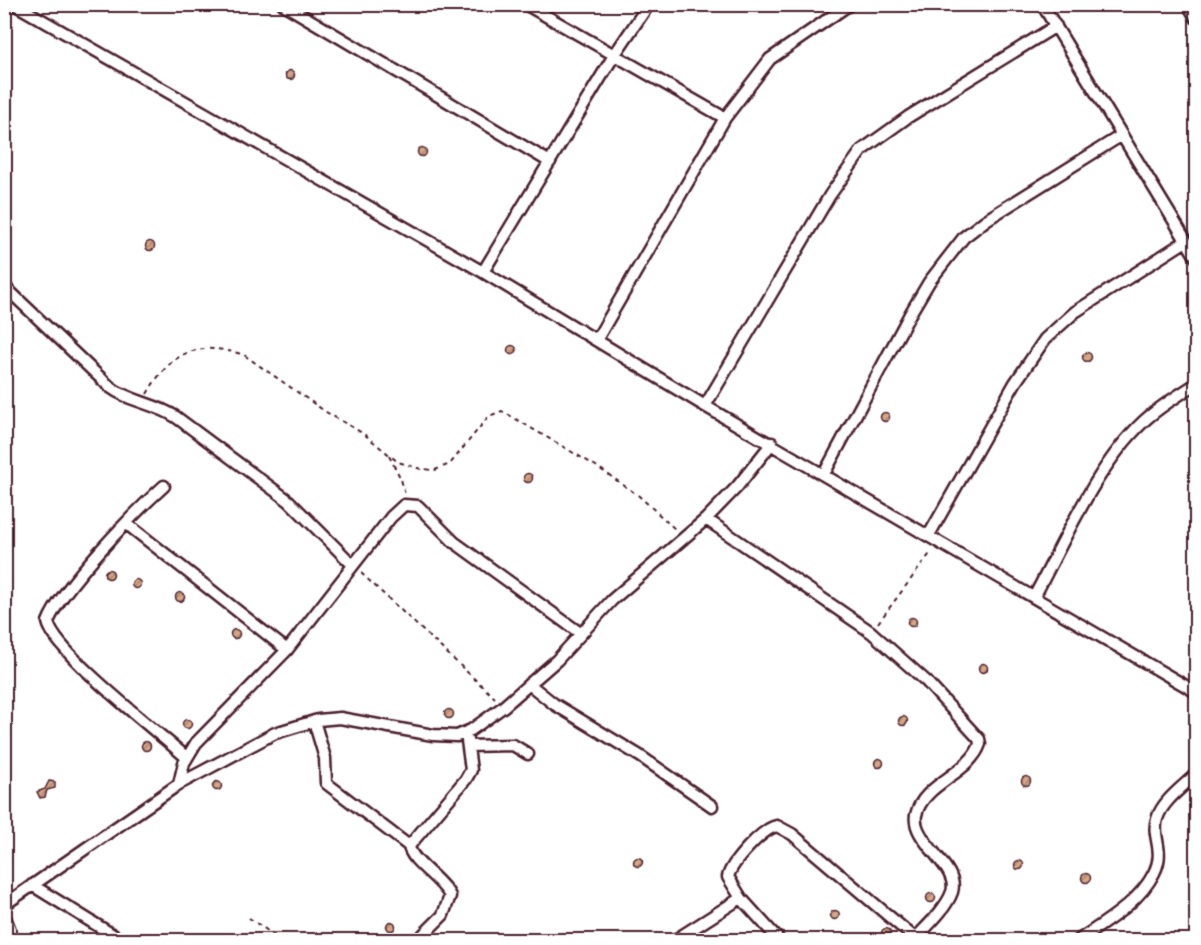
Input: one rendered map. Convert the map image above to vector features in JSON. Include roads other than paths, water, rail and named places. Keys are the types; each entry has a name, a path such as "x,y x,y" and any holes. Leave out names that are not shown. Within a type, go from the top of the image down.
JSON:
{"street":[{"path":"14,4 31,9 597,339 705,406 1197,692"},
{"path":"283,4 550,162"},
{"path":"525,4 613,57 725,118"},
{"path":"483,272 613,57 649,4"},
{"path":"597,339 725,118 770,59 850,4"},
{"path":"1042,4 1197,257"},
{"path":"1188,4 1197,18"},
{"path":"705,406 830,195 862,150 908,117 1056,26"},
{"path":"824,474 910,314 929,282 964,237 986,220 1122,135"},
{"path":"929,535 1015,383 1045,339 1075,312 1186,241"},
{"path":"4,286 110,387 127,398 142,401 176,417 289,501 353,565"},
{"path":"1034,597 1097,482 1129,437 1145,419 1197,384"},
{"path":"4,905 179,784 275,734 314,721 340,718 416,732 457,736 466,733 504,707 556,660 612,600 706,519 737,487 771,443"},
{"path":"164,486 65,594 48,622 49,629 73,657 186,757"},
{"path":"179,784 186,757 212,724 287,650 391,517 408,504 418,506 454,542 580,633"},
{"path":"706,519 871,632 926,681 971,729 980,744 966,763 925,799 917,813 918,828 947,871 953,886 950,896 916,940 792,834 777,826 761,835 729,871 730,884 778,940"},
{"path":"127,524 287,650"},
{"path":"529,684 554,704 640,756 712,806"},
{"path":"314,721 325,758 326,783 409,846 413,858 436,876 450,896 443,915 418,940"},
{"path":"409,846 466,779 471,770 466,733"},
{"path":"468,746 513,745 528,754"},
{"path":"1078,940 1122,910 1148,884 1160,858 1156,820 1169,800 1197,774"},
{"path":"32,885 121,940"},
{"path":"675,940 741,898"},
{"path":"4,919 8,929 8,940"}]}
